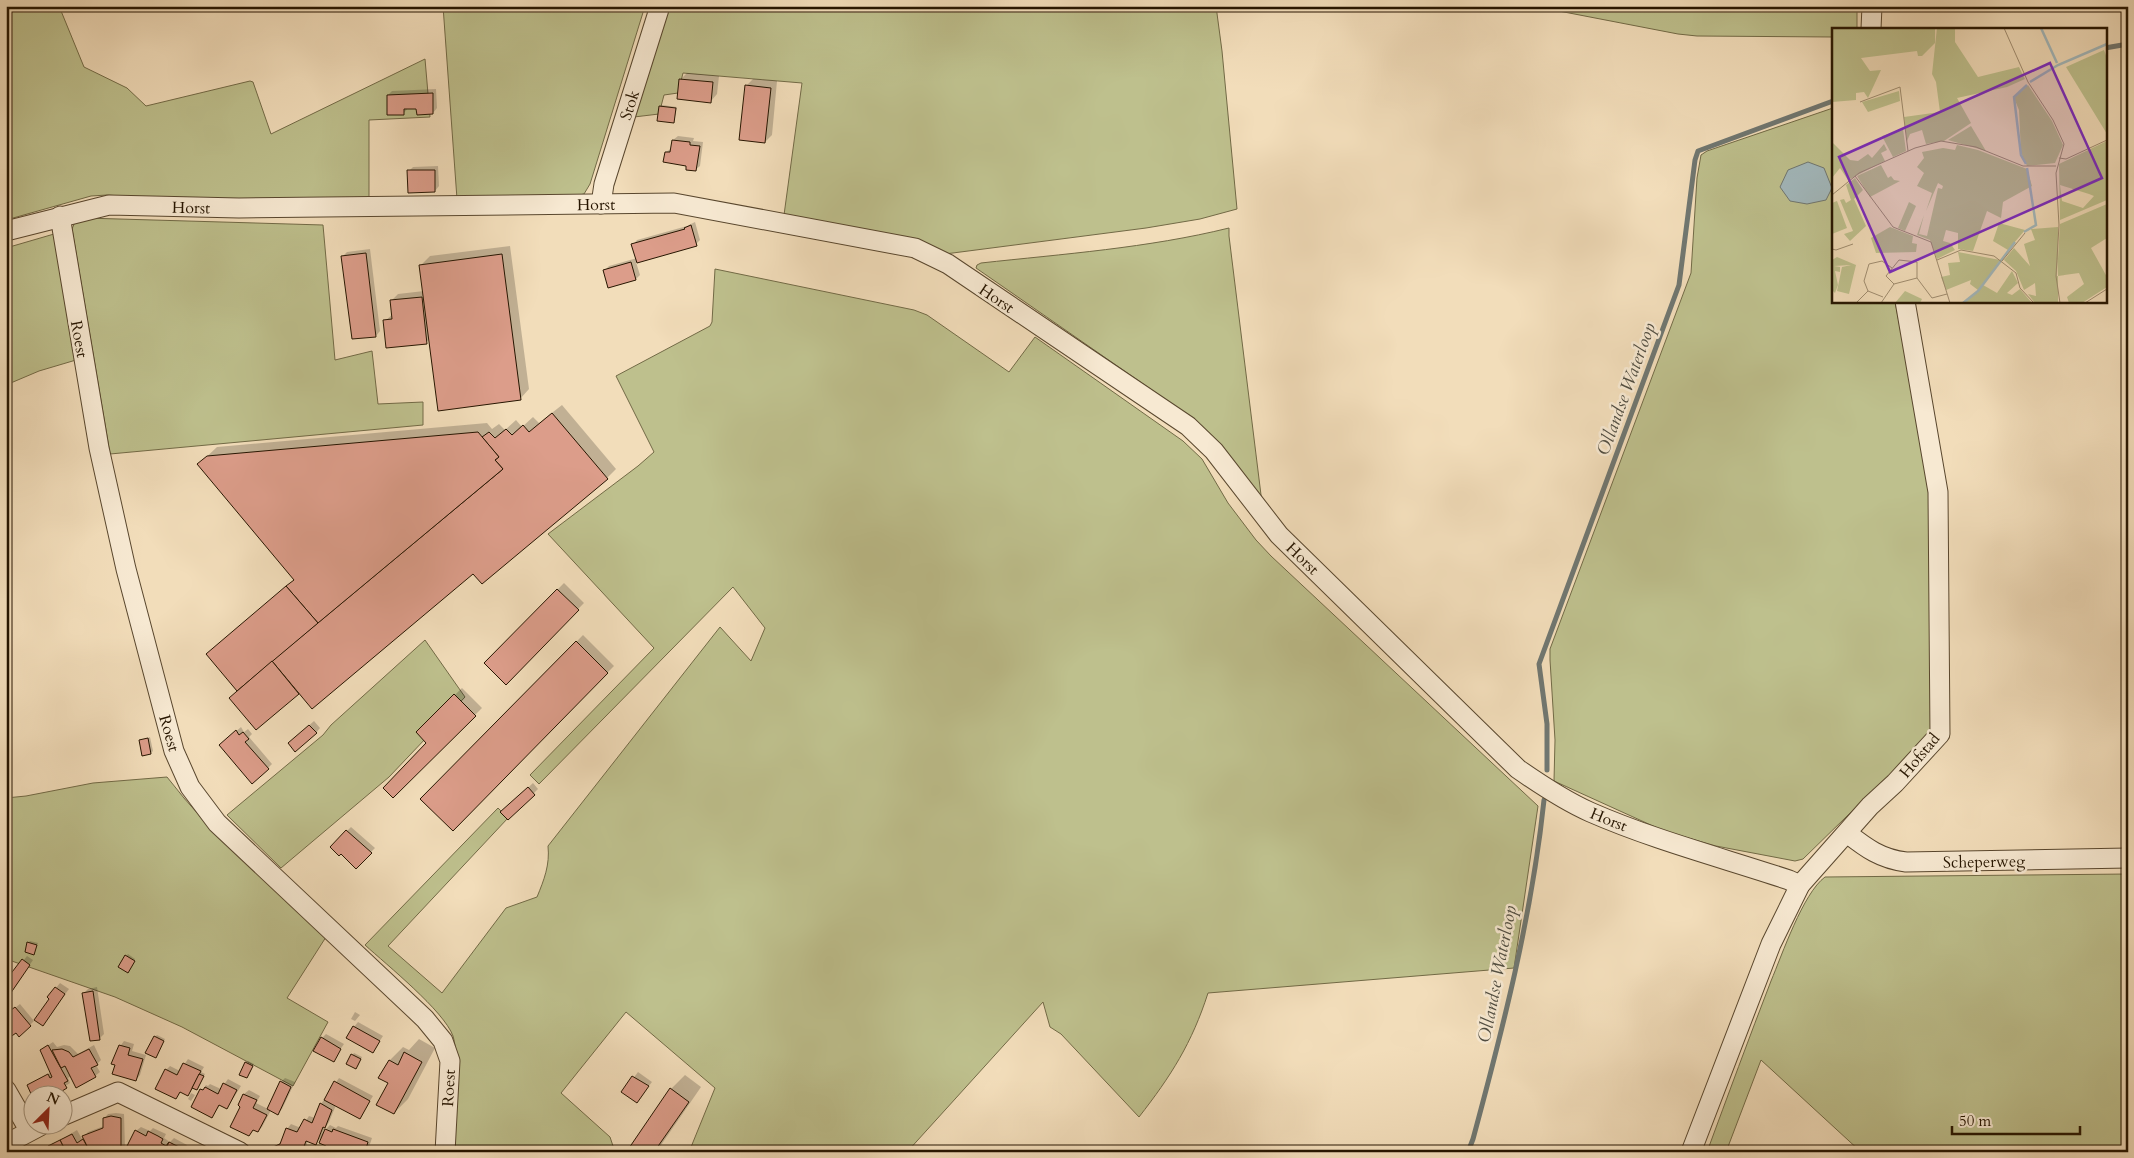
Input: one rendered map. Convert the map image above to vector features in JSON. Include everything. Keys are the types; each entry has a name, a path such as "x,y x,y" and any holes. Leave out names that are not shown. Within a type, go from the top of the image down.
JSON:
{"street":[{"name":"Stok","path":"601,204 604,184 660,6"},
{"path":"1872,6 1872,28"},
{"name":"Horst","path":"6,231 60,216 109,206 239,208 674,203 915,248 931,254 1188,426 1214,451 1279,535 1518,769 1554,793 1589,812 1642,832 1800,885"},
{"name":"Roest","path":"60,216 99,448 126,569 174,751 190,787 217,823 425,1019 443,1041 450,1061 445,1152"},
{"name":"Hofstad","path":"1691,1152 1771,944 1800,885 1870,806 1895,783 1940,734 1938,492 1906,302"},
{"name":"Scheperweg","path":"1847,833 1882,857 1906,862 2128,858"},
{"path":"6,1090 22,1111"},
{"path":"72,1112 118,1092 240,1152"},
{"path":"6,1144 22,1135"}],"green space":[{"path":"6,6 59,6 84,67 127,88 146,106 250,81 253,82 271,134 425,59 430,117 369,120 369,201 201,202 107,195 91,196 6,220"},
{"path":"443,6 645,6 590,184 584,194 574,196 457,199"},
{"path":"668,6 1216,6 1237,209 1200,219 1146,228 945,254 784,215 802,83 683,73 678,93 664,95 659,114 634,117"},
{"path":"1533,6 1857,6 1857,28 1832,28 1832,37 1697,36"},
{"path":"1832,108 1832,302 1895,302 1931,491 1931,734 1803,859 1795,861 1716,846 1664,831 1554,781 1555,740 1550,649 1691,273 1697,178 1701,155 1707,151"},
{"path":"85,218 323,225 335,360 372,351 378,404 423,402 423,425 110,454 72,229 75,222"},
{"path":"1229,228 1262,503 1185,413 976,268 981,263 1168,241"},
{"path":"54,234 76,360 39,371 6,385 6,248"},
{"path":"715,269 914,310 927,315 1009,372 1035,337 1183,441 1202,459 1228,503 1256,540 1271,556 1538,806 1514,968 1208,993 1195,1028 1180,1058 1139,1117 1061,1034 1050,1027 1043,1002 907,1152 689,1152 715,1088 626,1012 561,1093 610,1137 615,1152 450,1152 456,1076 453,1036 448,1026 427,1001 365,945 498,808 508,818 388,946 442,993 506,908 537,897 547,866 548,846 720,627 751,661 765,628 733,587 539,784 530,775 654,648 548,534 654,452 616,376 710,326 712,322"},
{"path":"425,640 465,697 389,777 281,868 227,815 323,735 331,725"},
{"path":"167,777 223,841 326,937 287,998 328,1022 293,1086 182,1027 115,997 6,959 6,798 93,783"},
{"path":"2128,874 2128,1152 1861,1152 1761,1060 1726,1152 1707,1152 1787,941 1809,896 1825,877"}],"water":[{"path":"1808,162 1824,168 1832,188 1826,200 1807,204 1790,201 1780,187 1788,170"}],"building":[{"path":"679,79 713,82 711,103 677,99"},
{"path":"745,85 771,88 765,143 739,140"},
{"path":"433,93 433,114 417,115 416,109 404,109 404,115 387,115 387,95"},
{"path":"659,106 676,108 674,123 657,121"},
{"path":"672,140 690,142 690,145 700,146 696,171 686,170 686,166 663,162 665,152 670,152"},
{"path":"407,170 435,170 435,192 408,193"},
{"path":"691,225 697,246 637,263 631,244 685,229"},
{"path":"366,253 376,337 352,339 341,256"},
{"path":"502,254 521,400 438,411 419,265"},
{"path":"631,262 636,280 608,288 603,270"},
{"path":"422,297 427,344 386,348 383,320 392,319 390,300"},
{"path":"552,413 608,479 482,584 473,574 312,709 272,661 503,469 495,460 499,457 482,437 489,432 495,438 506,429 512,435 523,425 529,432"},
{"path":"478,432 499,457 495,460 503,469 318,623 286,586 294,580 197,464 207,456"},
{"path":"286,586 318,623 237,691 206,654"},
{"path":"557,589 579,610 506,685 484,663"},
{"path":"576,641 608,673 453,831 420,799"},
{"path":"272,661 299,694 256,730 229,698"},
{"path":"454,694 476,716 393,798 383,788 426,743 416,732"},
{"path":"309,725 317,733 295,752 288,743"},
{"path":"236,730 239,735 243,732 249,739 245,742 269,769 252,784 219,745"},
{"path":"148,738 151,754 142,756 139,740"},
{"path":"528,787 535,795 508,820 500,812"},
{"path":"346,830 372,853 356,869 341,854 339,856 330,847"},
{"path":"27,942 37,945 34,955 25,952"},
{"path":"125,955 135,961 128,973 118,967"},
{"path":"22,959 30,965 6,1000 6,980"},
{"path":"55,987 65,994 43,1026 34,1020"},
{"path":"93,991 100,1040 90,1041 82,993"},
{"path":"15,1007 31,1026 19,1037 16,1033 6,1040 6,1014"},
{"path":"353,1026 380,1041 373,1053 346,1038"},
{"path":"154,1036 164,1041 156,1058 145,1053"},
{"path":"321,1037 341,1049 334,1062 313,1051"},
{"path":"48,1045 68,1081 64,1083 66,1086 27,1086 48,1074 50,1078 52,1077 40,1050"},
{"path":"119,1045 130,1048 128,1055 143,1059 136,1081 112,1074 115,1065 111,1064"},
{"path":"62,1049 69,1052 73,1057 89,1049 98,1065 91,1068 96,1077 76,1088 65,1066 61,1068 52,1050"},
{"path":"404,1052 422,1062 394,1114 376,1105 388,1083 378,1078 389,1060 398,1065"},
{"path":"351,1054 361,1059 356,1069 346,1064"},
{"path":"245,1062 253,1066 247,1078 239,1075"},
{"path":"183,1063 201,1071 188,1096 180,1092 176,1099 155,1089 165,1069 177,1075"},
{"path":"199,1074 204,1076 197,1090 192,1088"},
{"path":"632,1076 649,1086 637,1103 621,1092"},
{"path":"280,1081 291,1087 278,1115 267,1109"},
{"path":"334,1081 370,1101 360,1119 324,1100"},
{"path":"223,1083 237,1090 227,1109 219,1105 212,1118 191,1107 200,1089 203,1090 205,1087 218,1094"},
{"path":"670,1088 689,1102 654,1152 627,1151"},
{"path":"243,1094 257,1100 253,1108 267,1115 258,1132 253,1130 249,1136 230,1127 240,1107 238,1105"},
{"path":"320,1103 332,1110 316,1145 306,1141 302,1152 273,1152 273,1147 280,1144 286,1128 297,1132 304,1119 312,1123"},
{"path":"111,1116 121,1118 121,1152 90,1152 82,1136 103,1128 103,1118"},
{"path":"325,1129 332,1132 333,1129 368,1142 365,1152 335,1152 326,1148 326,1146 319,1143"},
{"path":"135,1130 146,1136 148,1131 158,1136 163,1139 161,1143 166,1146 169,1142 164,1152 135,1152 128,1148 127,1146"},
{"path":"72,1134 77,1143 83,1139 90,1152 66,1152 60,1140 72,1136"},
{"path":"60,1140 66,1152 51,1152 48,1146"},
{"path":"169,1142 183,1149 182,1152 164,1152"}],"waterway":[{"name":"Ollandse Waterloop","path":"2106,48 2128,44"},
{"name":"Ollandse Waterloop","path":"1547,770 1547,724 1539,664 1679,285 1695,160 1698,151 1832,101"},
{"name":"Ollandse Waterloop","path":"1468,1152 1484,1097 1515,971 1532,886 1544,800"}]}
